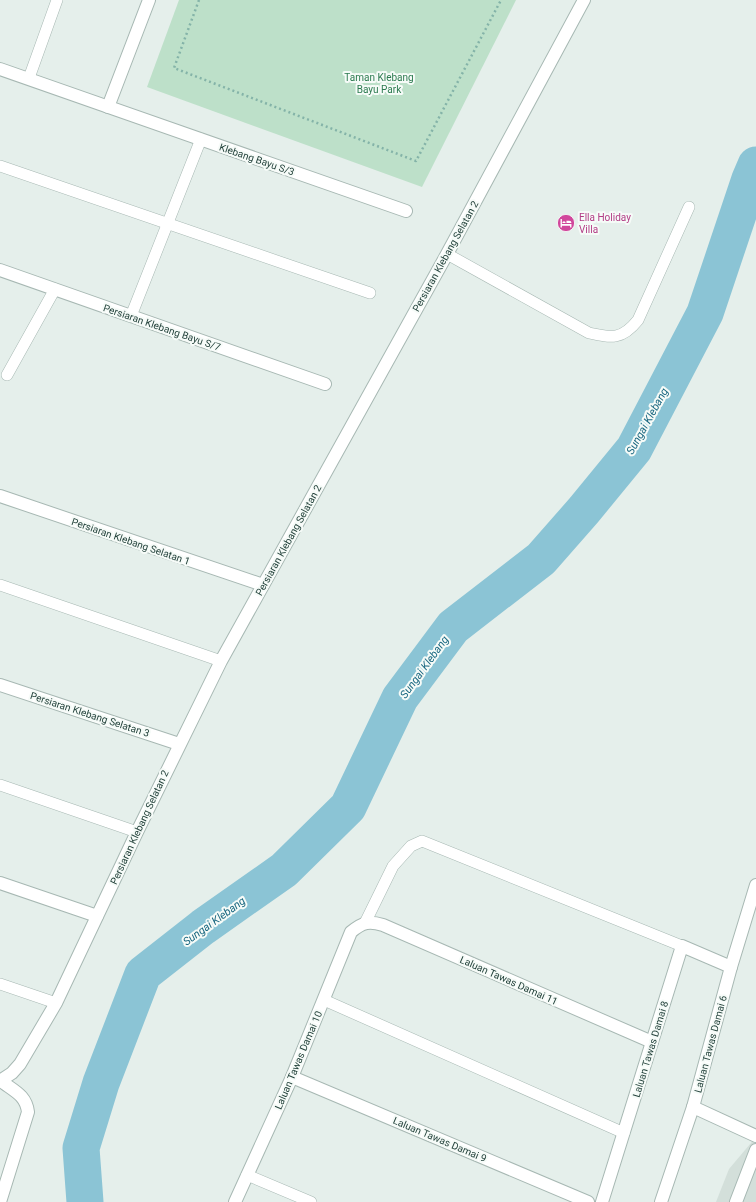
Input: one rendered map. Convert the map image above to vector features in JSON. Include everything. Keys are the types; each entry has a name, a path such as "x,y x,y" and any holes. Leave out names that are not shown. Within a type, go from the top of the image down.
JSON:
{"street":[{"path":"108,107 149,0"},
{"name":"Persiaran Klebang Selatan 2","path":"0,1081 12,1073 20,1064 56,1004 220,660 447,254 584,0"},
{"name":"Klebang Bayu S/3","path":"0,69 406,211"},
{"name":"Persiaran Klebang Bayu S/7","path":"0,270 325,384"},
{"name":"Persiaran Klebang Selatan 1","path":"0,496 263,585"},
{"name":"Persiaran Klebang Selatan 3","path":"0,685 179,744"},
{"path":"0,883 97,916"},
{"name":"Laluan Tawas Damai 6","path":"661,1202 693,1107 731,967 756,885"},
{"name":"Laluan Tawas Damai 11","path":"365,923 373,922 384,925 652,1042"},
{"name":"Laluan Tawas Damai 10","path":"235,1202 292,1077 351,932 358,926 365,923"},
{"path":"682,946 731,967"},
{"name":"Laluan Tawas Damai 8","path":"602,1202 682,946"},
{"name":"Laluan Tawas Damai 9","path":"292,1077 588,1202"},
{"path":"0,1081 24,1098 28,1104 28,1112 0,1202"},
{"path":"693,1107 756,1136"},
{"path":"736,1202 756,1150"}],"lane":[{"path":"29,78 57,0"},
{"path":"131,316 201,139"},
{"path":"0,166 370,294"},
{"path":"447,254 589,333 605,336 618,336 630,330 638,320 689,207"},
{"path":"7,375 55,289"},
{"path":"0,585 220,660"},
{"path":"0,785 137,832"},
{"path":"365,923 393,866 411,846 422,841 682,946"},
{"path":"0,984 56,1004"},
{"path":"324,1000 624,1133"},
{"path":"247,1176 311,1202"}],"path":[{"path":"199,0 174,68 416,161 502,0"}],"shaded area":[{"path":"756,1137 756,1202 716,1202 729,1169"}],"green space":[{"name":"Taman Klebang Bayu Park","path":"179,0 516,0 422,187 147,87"}],"waterway":[{"name":"Sungai Klebang","path":"85,1202 81,1148 101,1083 143,974 203,927 284,870 348,807 400,698 453,627 541,559 584,510 634,449 705,313 756,165"}],"place":[{"name":"Ella Holiday Villa","path":"566,223"}]}
